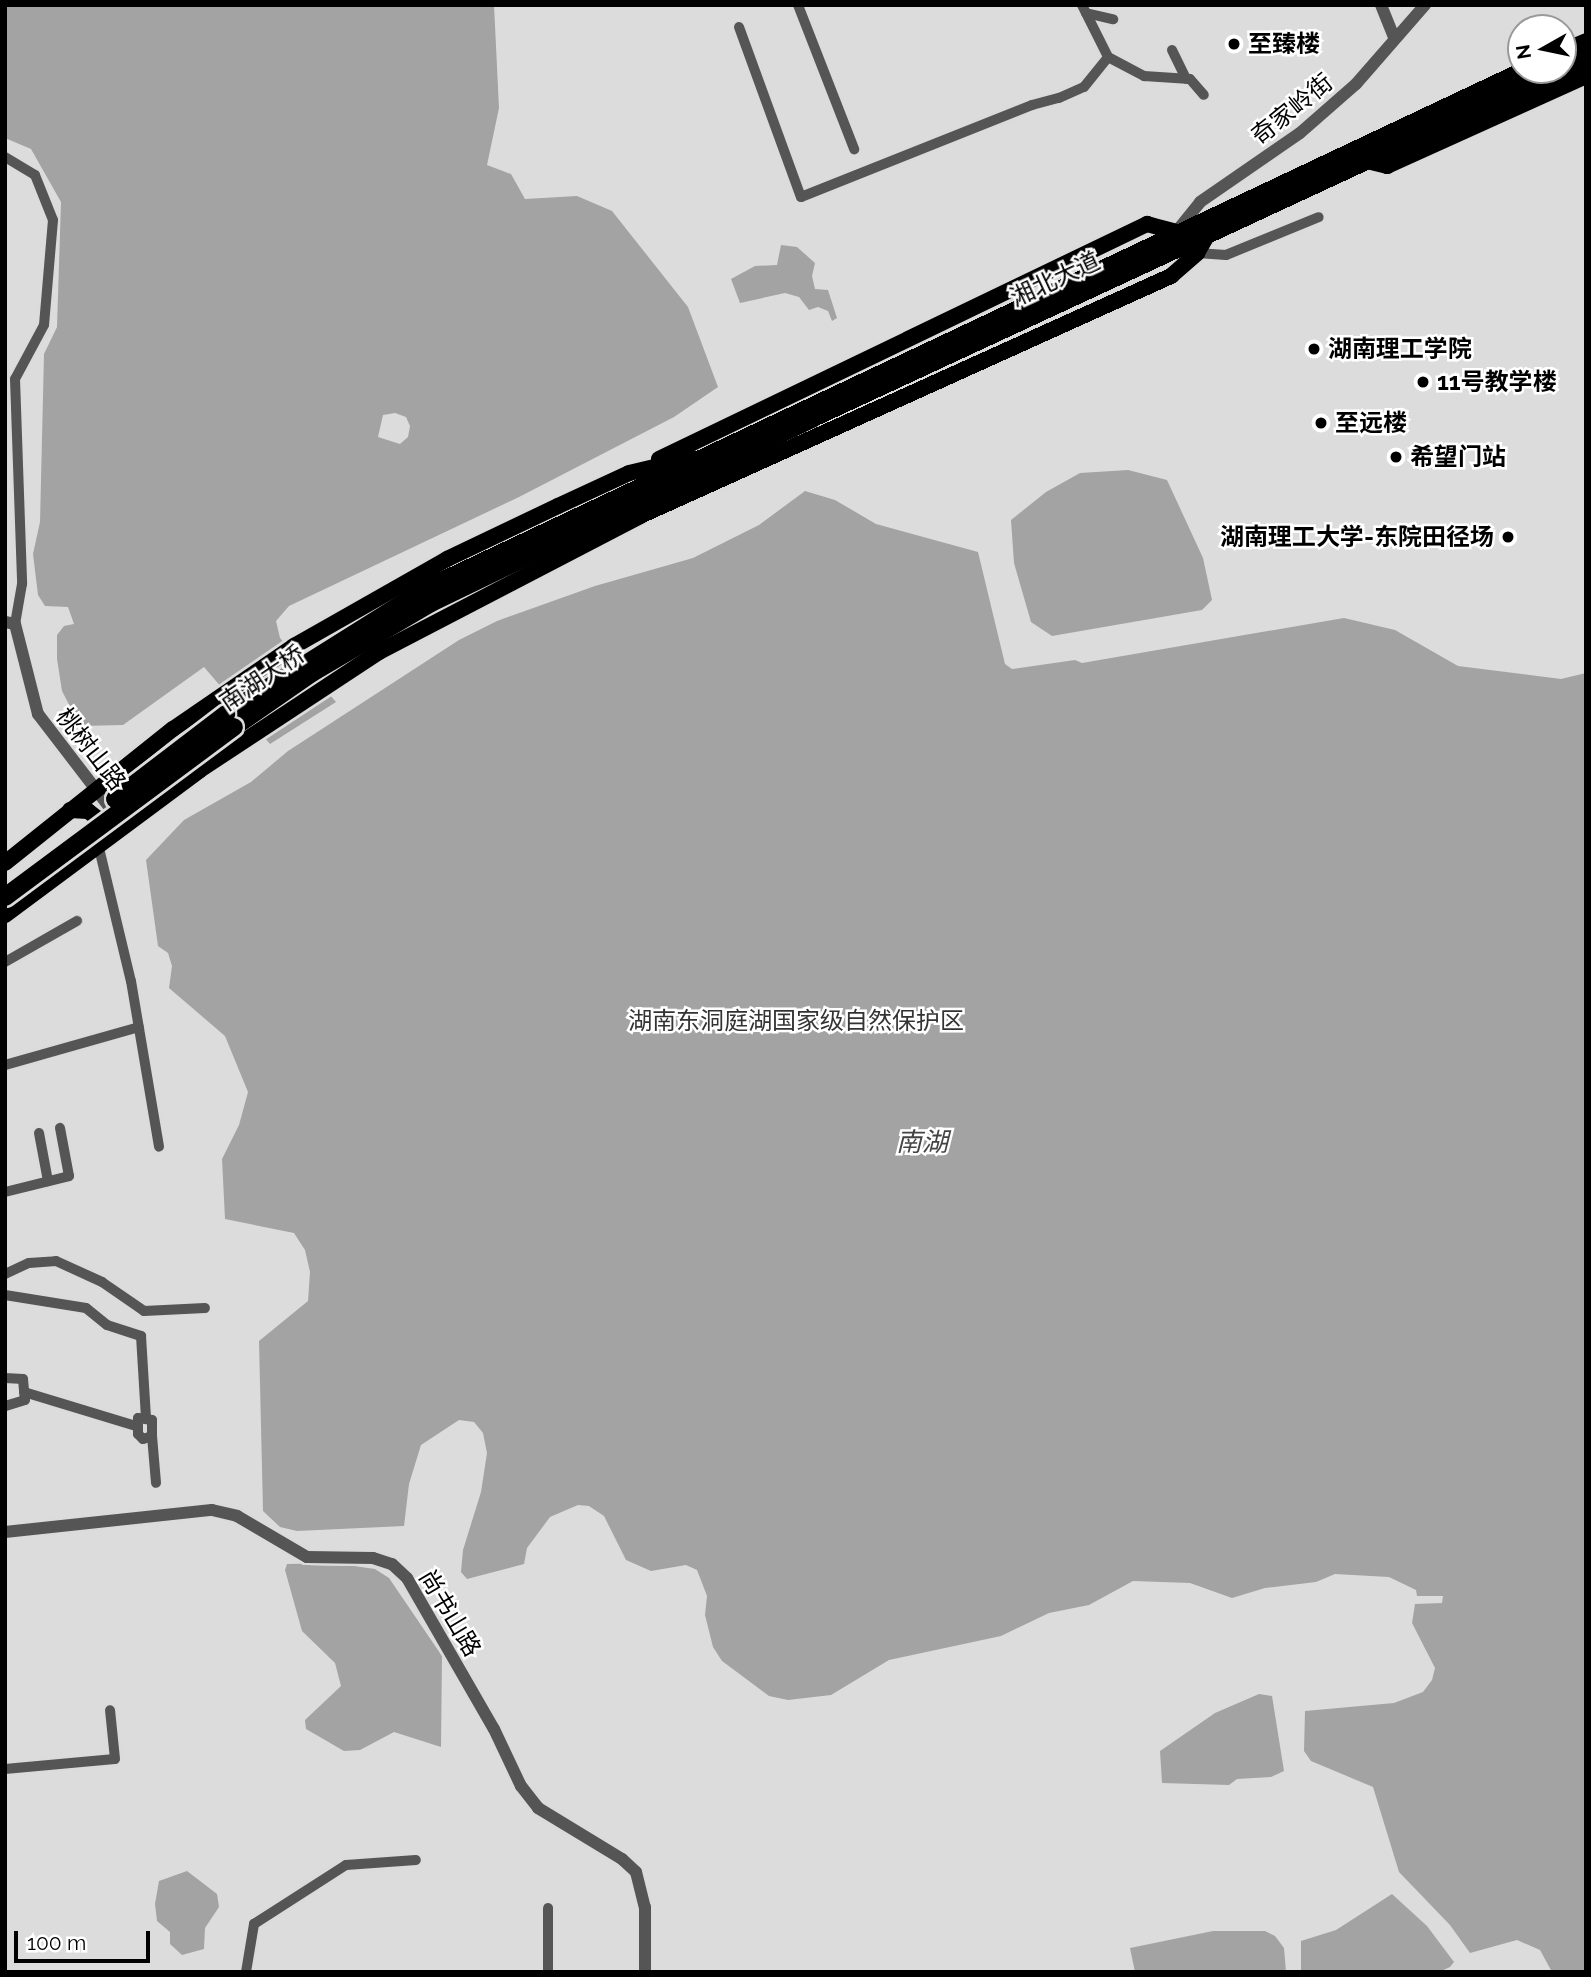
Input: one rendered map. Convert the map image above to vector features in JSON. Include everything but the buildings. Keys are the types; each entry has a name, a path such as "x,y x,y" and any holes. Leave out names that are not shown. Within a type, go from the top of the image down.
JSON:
{"highway":[{"name":"湘北大道","path":"649,496 705,454 1507,78"},
{"name":"湘北大道","path":"566,527 695,482 1166,255 1532,84"},
{"name":"南湖大桥","path":"5,883 226,714 303,663 425,589 566,527"},
{"name":"南湖大桥","path":"5,897 312,673 566,527"}],"main road":[{"path":"1367,161 1387,166 1586,76"},
{"path":"5,915 200,770 566,527 629,473 1147,224 1176,232"},
{"path":"649,496 672,493 1171,276 1197,253 1207,236"},
{"path":"1166,255 1197,253"},
{"path":"649,496 671,463 706,436"},
{"path":"629,473 705,454"},
{"path":"5,863 173,729 294,646 447,559 566,527"},
{"path":"70,810 88,811 97,818 98,844"}],"street":[{"path":"798,5 853,149"},
{"path":"1381,5 1394,38"},
{"name":"奇家岭街","path":"1176,232 1200,202 1326,111 1424,5"},
{"path":"1084,9 1113,19"},
{"path":"1084,9 1108,57 1144,76 1186,79"},
{"path":"739,27 801,197 1084,87 1108,57"},
{"path":"1172,50 1186,79 1204,95"},
{"path":"5,157 35,175 53,220 44,325 10,380 16,398 22,584 10,623"},
{"path":"1197,253 1226,255 1319,217"},
{"name":"桃树山路","path":"10,623 38,714 123,825"},
{"path":"98,844 139,1027 159,1147"},
{"path":"5,962 77,921"},
{"path":"5,1065 139,1027"},
{"path":"5,1192 69,1176 60,1128"},
{"path":"39,1133 48,1181"},
{"path":"5,1273 29,1264 56,1261 102,1282 144,1311 205,1308"},
{"path":"5,1295 86,1308 107,1325 141,1336 146,1417"},
{"path":"5,1378 23,1379 24,1392 19,1404 5,1406"},
{"path":"24,1392 136,1426"},
{"path":"152,1436 143,1439 136,1426 138,1418 146,1417 152,1420 156,1483"},
{"name":"尚书山路","path":"5,1532 212,1510 237,1516 307,1557 373,1558 392,1564 407,1578 494,1729 522,1786 538,1808 636,1872 645,1907 645,1972"},
{"path":"5,1769 115,1759 110,1710"},
{"path":"246,1972 254,1924 346,1865 416,1860"},
{"path":"548,1908 548,1972"}],"green space":[{"name":"湖南东洞庭湖国家级自然保护区","path":"5,5 1586,5 1586,1972 5,1972"}],"water":[{"path":"5,5 494,5 499,108 487,165 511,174 525,199 577,196 612,211 688,307 718,387 674,417 519,497 289,606 276,621 280,638 336,702 270,744 204,667 123,725 80,726 62,691 57,659 57,635 64,626 74,624 68,607 45,606 38,595 33,554 40,522 44,354 57,327 61,202 31,149 5,138","holes":["395,413 406,417 410,426 408,437 400,444 378,437 383,415"]},
{"path":"781,245 797,247 815,263 812,276 815,289 828,290 837,318 832,321 828,311 818,307 809,310 799,297 785,293 740,303 731,279 755,266 777,265"},
{"path":"1128,470 1167,480 1203,558 1212,600 1202,610 1052,636 1031,622 1014,563 1011,520 1046,492 1080,473"},
{"name":"南湖","path":"805,491 835,500 876,524 978,552 1005,664 1012,669 1075,660 1082,663 1344,618 1395,630 1458,666 1561,679 1586,673 1586,1972 1552,1972 1540,1950 1517,1940 1470,1953 1450,1925 1399,1872 1373,1787 1311,1761 1304,1751 1305,1711 1394,1703 1423,1692 1432,1680 1435,1668 1412,1623 1415,1604 1442,1603 1443,1596 1417,1596 1416,1590 1389,1577 1335,1574 1316,1582 1265,1588 1232,1598 1190,1583 1133,1581 1089,1605 1049,1613 1001,1636 889,1660 831,1695 788,1700 769,1696 722,1661 713,1647 705,1615 707,1596 697,1570 686,1565 651,1571 626,1560 604,1516 589,1506 578,1505 550,1517 527,1548 524,1564 467,1579 461,1572 463,1550 481,1492 487,1453 483,1433 474,1422 459,1420 421,1445 409,1484 404,1526 297,1531 280,1527 263,1511 259,1341 308,1301 310,1272 305,1250 294,1233 225,1219 222,1159 239,1125 248,1092 225,1036 169,988 172,966 168,953 158,946 146,860 184,820 251,782 288,751 459,640 497,621 595,586 693,558 759,525"},
{"path":"333,1563 375,1569 389,1578 442,1656 441,1747 394,1732 360,1750 344,1751 306,1729 305,1720 341,1686 335,1663 302,1631 285,1570 287,1564"},
{"path":"1259,1694 1272,1696 1284,1771 1271,1777 1237,1779 1229,1785 1162,1783 1160,1751 1215,1713"},
{"path":"187,1871 217,1894 219,1907 205,1928 204,1949 182,1955 170,1944 170,1932 157,1921 155,1904 159,1881"},
{"path":"1392,1894 1427,1926 1454,1962 1450,1967 1439,1972 1301,1972 1301,1941 1336,1930"},
{"path":"1213,1931 1265,1931 1275,1936 1284,1948 1286,1972 1135,1972 1130,1948"}],"place":[{"name":"至臻楼","path":"1234,44"},
{"name":"湖南理工学院","path":"1314,349"},
{"name":"11号教学楼","path":"1423,382"},
{"name":"至远楼","path":"1321,423"},
{"name":"希望门站","path":"1396,457"},
{"name":"湖南理工大学-东院田径场","path":"1508,537"}]}
